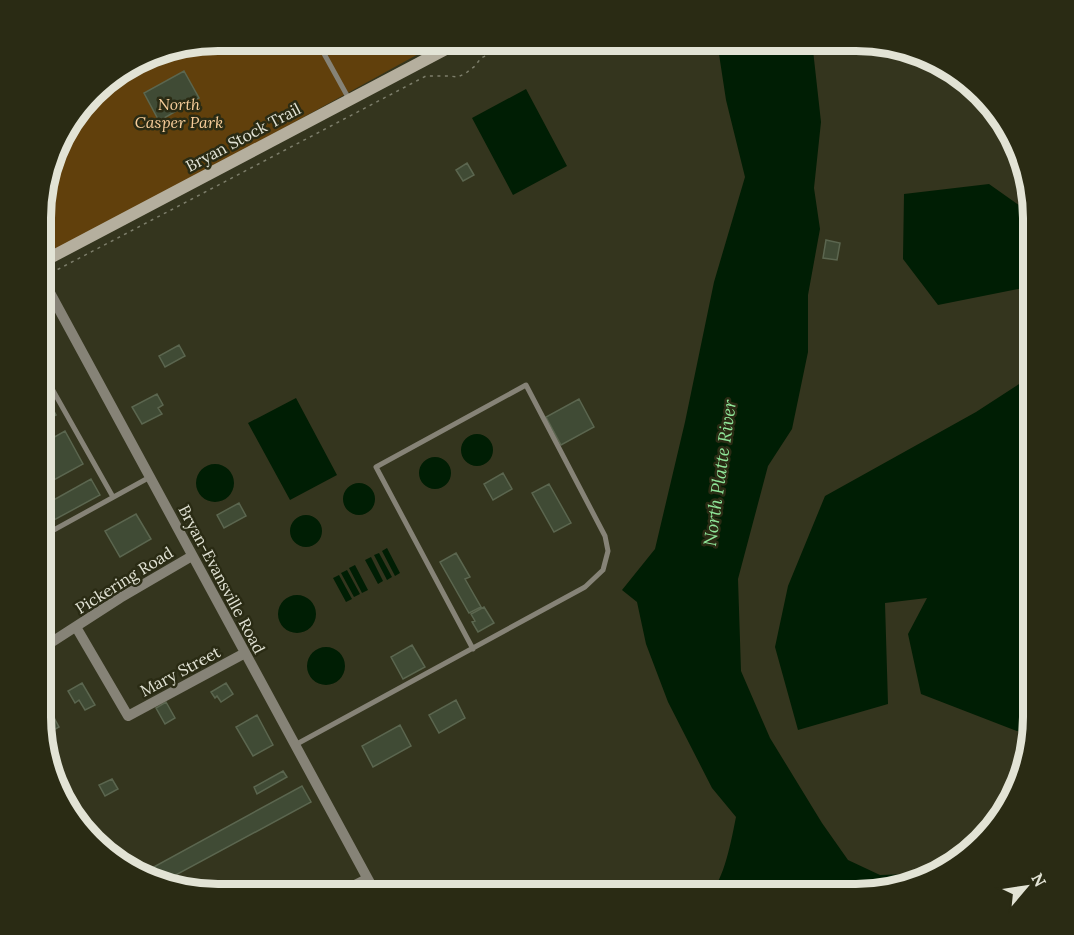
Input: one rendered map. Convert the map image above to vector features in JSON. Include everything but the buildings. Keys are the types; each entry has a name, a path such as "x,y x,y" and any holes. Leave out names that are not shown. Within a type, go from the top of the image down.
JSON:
{"main road":[{"name":"Bryan Stock Trail","path":"51,257 441,51"}],"street":[{"name":"Bryan-Evansville Road","path":"51,295 370,884"},
{"name":"Pickering Road","path":"51,643 120,598 192,556"},
{"name":"Mary Street","path":"76,627 128,716 245,653"},
{"path":"357,884 367,879"}],"lane":[{"path":"323,51 349,99"},
{"path":"295,746 473,649 585,587 603,570 608,551 605,536 526,385 376,467 473,649"},
{"path":"51,387 113,497"},
{"path":"51,531 150,477"}],"path":[{"path":"51,273 426,76 458,77 475,66 482,58 497,51"}],"green space":[{"name":"North Casper Park","path":"207,51 424,51 51,256 52,196 60,164 73,134 92,108 108,92 134,73 164,60"}],"water":[{"name":"North Platte River","path":"719,51 813,51 821,122 814,188 820,229 808,295 808,352 792,429 768,466 738,579 741,671 770,738 822,823 848,860 880,875 913,874 889,881 867,884 716,884 730,847 736,817 712,788 668,702 646,644 637,602 622,590 655,549 685,422 714,282 745,177 726,100"},
{"path":"526,89 567,166 513,195 472,118"},
{"path":"989,184 1023,208 1023,288 938,305 903,259 904,194"},
{"path":"1023,381 1022,733 921,694 908,634 927,598 885,603 888,704 798,730 775,647 788,586 825,496 976,412"},
{"path":"296,398 337,475 290,500 248,423"},
{"path":"477,434 488,439 493,450 488,461 477,466 466,461 461,450 466,439"},
{"path":"435,457 446,462 451,473 446,484 435,489 424,484 419,473 424,462"},
{"path":"215,464 229,469 234,483 229,497 215,502 201,497 196,483 201,469"},
{"path":"359,483 370,488 375,499 370,510 359,515 348,510 343,499 348,488"},
{"path":"306,515 317,520 322,531 317,542 306,547 295,542 290,531 295,520"},
{"path":"387,548 400,573 395,576 382,551"},
{"path":"379,553 392,577 387,580 374,555"},
{"path":"371,557 383,581 378,584 365,560"},
{"path":"355,565 368,590 362,593 349,568"},
{"path":"347,570 360,594 354,597 341,573"},
{"path":"339,575 352,599 346,602 333,578"},
{"path":"297,595 311,600 316,614 311,628 297,633 283,628 278,614 283,600"},
{"path":"326,647 340,652 345,666 340,680 326,685 312,680 307,666 312,652"}]}
